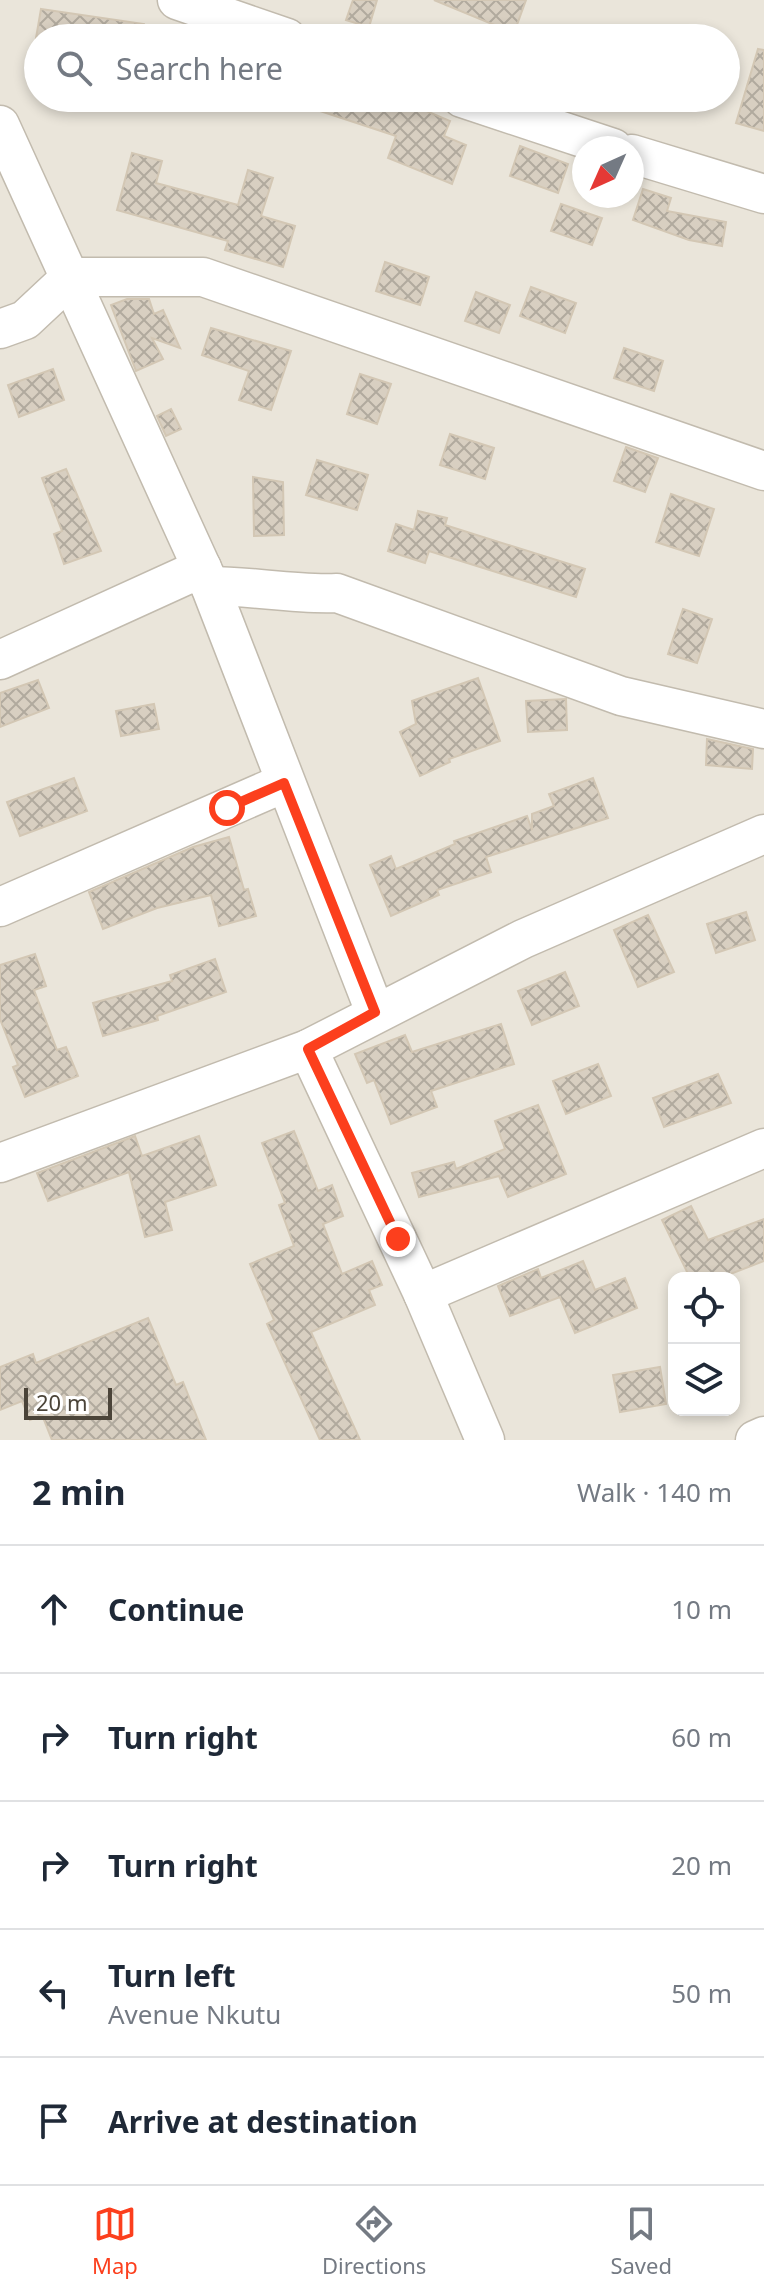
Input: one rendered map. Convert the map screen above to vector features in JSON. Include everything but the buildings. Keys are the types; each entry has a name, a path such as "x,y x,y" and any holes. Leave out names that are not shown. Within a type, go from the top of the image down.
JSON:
{"street":[{"path":"177,0 246,24"},
{"path":"504,112 577,136"},
{"path":"0,125 206,577 375,1012"},
{"path":"644,158 764,194"},
{"path":"0,329 25,320 71,277 203,277 764,471"},
{"path":"0,660 206,577 298,595 337,593 621,696 764,729"},
{"path":"0,907 284,783"},
{"path":"0,1163 308,1049 375,1012 523,939 764,834"},
{"path":"308,1049 423,1294 485,1440"},
{"path":"423,1294 764,1148"},
{"path":"755,1440 764,1436"}],"shaded area":[{"path":"0,0 764,0 764,1440 0,1440"}],"route":[{"path":"227,808 284,783 375,1012 308,1049 398,1239"}]}
